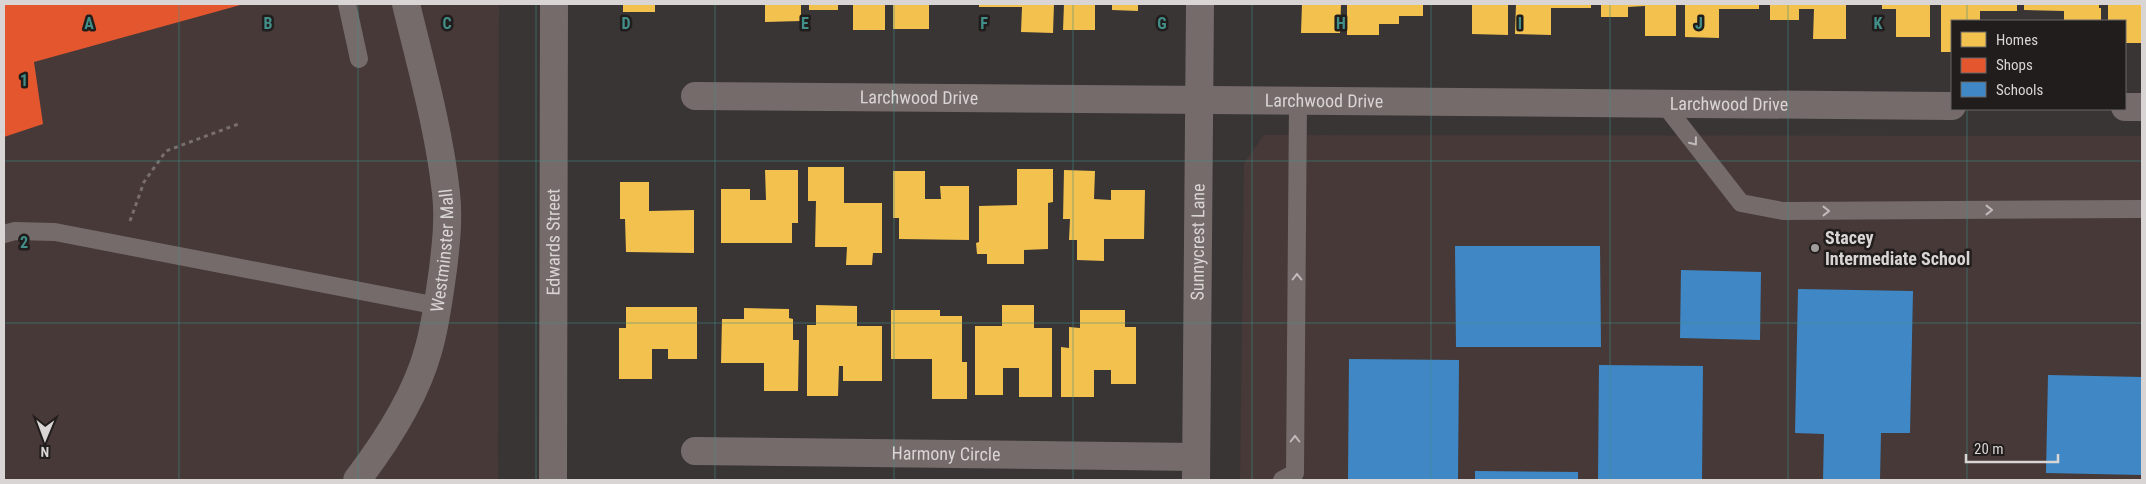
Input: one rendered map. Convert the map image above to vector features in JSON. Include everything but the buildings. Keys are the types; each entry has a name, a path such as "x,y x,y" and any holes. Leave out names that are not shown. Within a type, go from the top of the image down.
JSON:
{"street":[{"name":"Westminster Mall","path":"356,480 390,431 411,394 428,352 438,306 447,237 447,195 406,4"},
{"name":"Edwards Street","path":"553,480 554,4"},
{"name":"Sunnycrest Lane","path":"1196,468 1200,4"},
{"name":"Larchwood Drive","path":"695,96 1951,106"},
{"path":"2126,107 2142,107"},
{"name":"Harmony Circle","path":"695,451 1196,468"}],"lane":[{"path":"346,4 359,60"},
{"path":"1282,480 1295,473 1298,101"},
{"path":"1664,104 1741,203 1782,211 2142,209"},
{"path":"4,234 15,231 56,232 438,306"}],"path":[{"path":"129,223 144,182 166,151 241,123"}],"shaded area":[{"path":"4,4 499,4 498,480 4,480"},
{"path":"1264,135 2142,136 2142,480 1240,480 1244,163"}],"place":[{"name":"Stacey Intermediate School","path":"1815,248"}]}
